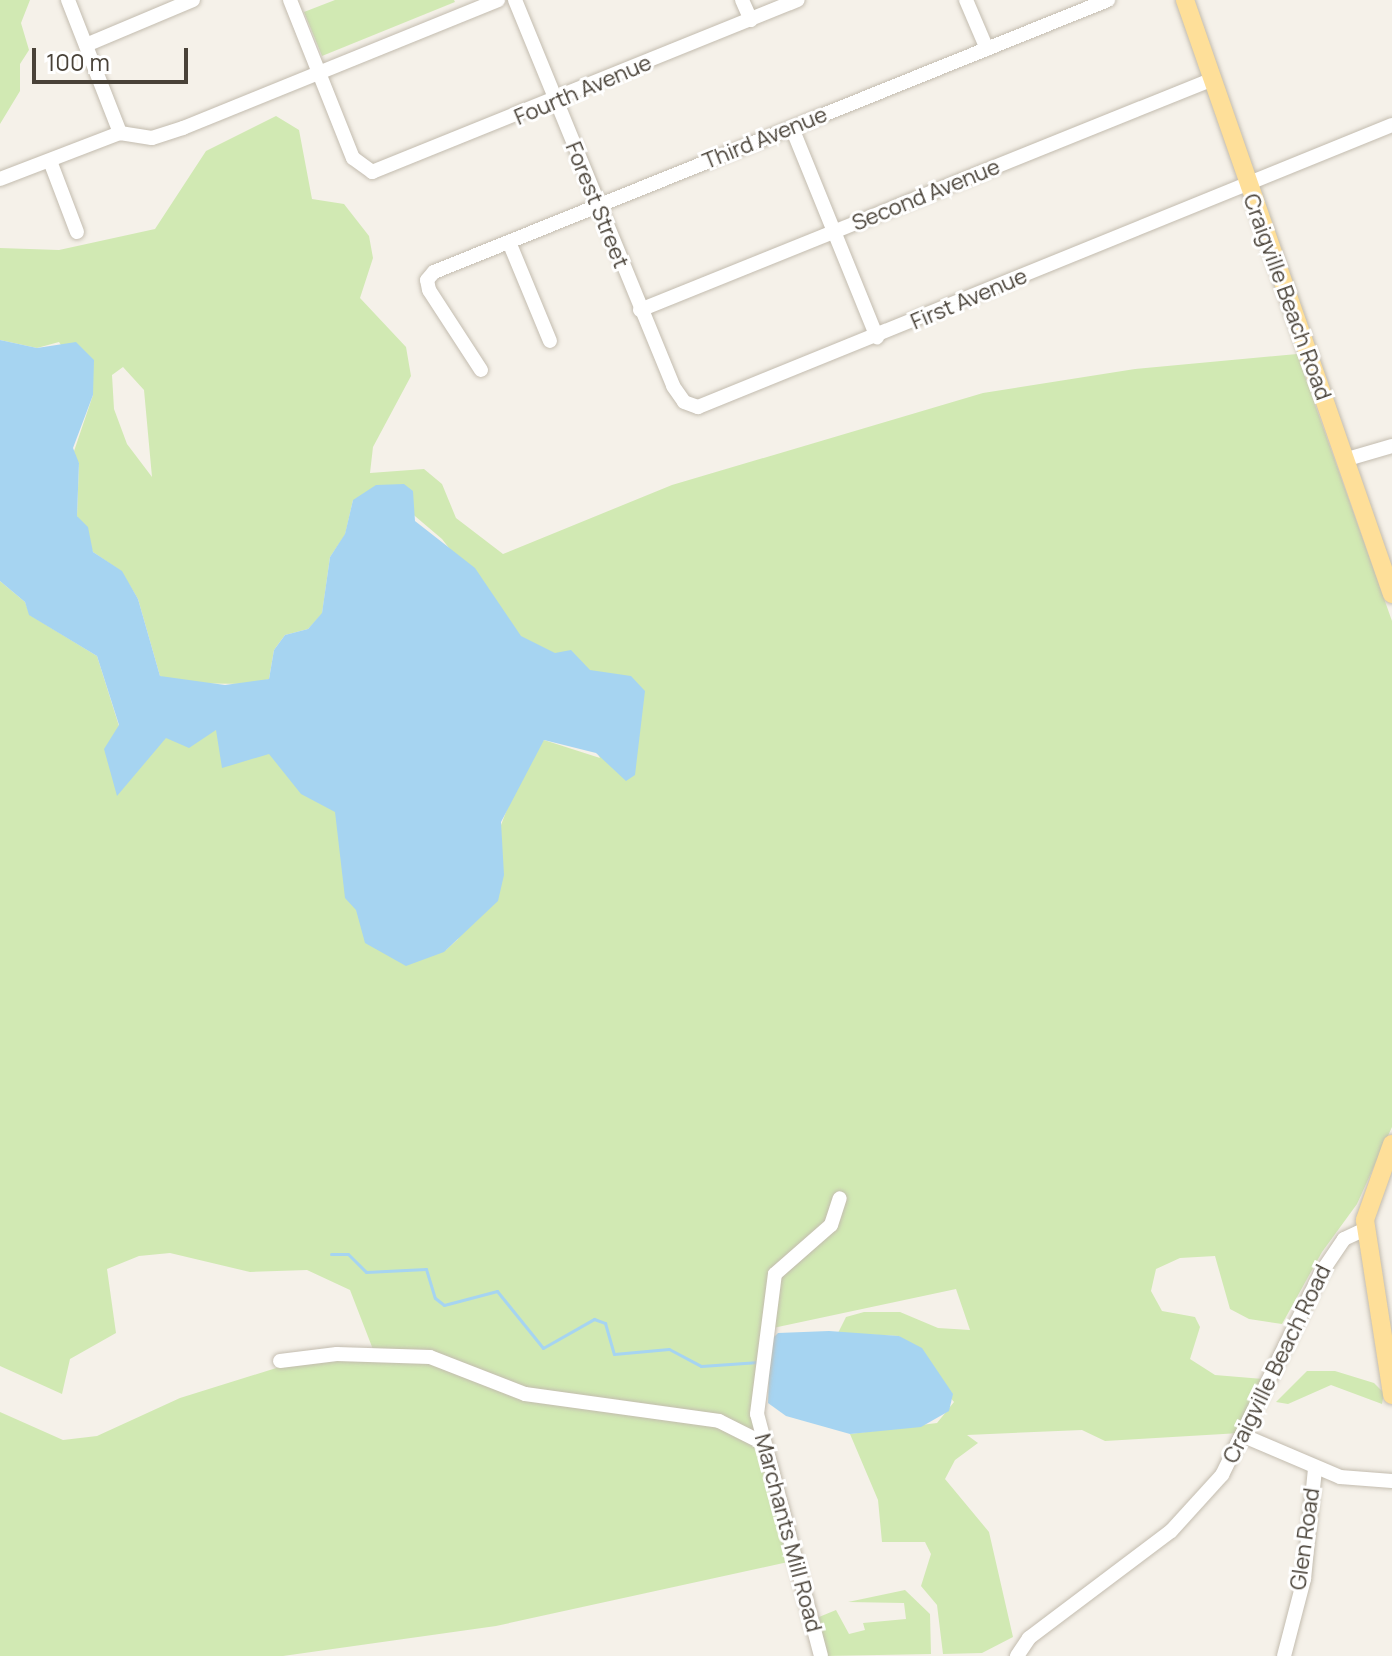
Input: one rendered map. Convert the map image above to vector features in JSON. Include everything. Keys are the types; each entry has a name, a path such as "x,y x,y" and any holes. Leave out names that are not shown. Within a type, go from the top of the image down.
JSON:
{"main road":[{"name":"Craigville Beach Road","path":"1185,0 1392,594"},
{"path":"1392,1144 1368,1199 1365,1229 1392,1395"}],"street":[{"path":"86,45 193,0"},
{"path":"290,0 318,73"},
{"path":"0,179 120,133 141,139 164,135 498,0"},
{"name":"Forest Street","path":"515,0 640,310 677,393 689,405"},
{"path":"742,0 751,20"},
{"name":"Fourth Avenue","path":"318,73 353,158 366,171 397,165 798,0"},
{"path":"966,0 987,49"},
{"name":"Third Avenue","path":"481,370 427,280 509,242 1108,0"},
{"path":"68,3 120,133"},
{"name":"Second Avenue","path":"640,310 1213,79"},
{"name":"First Avenue","path":"689,405 715,403 1248,187 1392,125"},
{"path":"792,128 877,337"},
{"path":"50,161 77,232"},
{"path":"509,242 550,341"},
{"path":"1344,460 1392,446"},
{"name":"Marchants Mill Road","path":"821,1656 757,1414 775,1274 831,1225 840,1198"},
{"name":"Craigville Beach Road","path":"1017,1656 1025,1642 1098,1592 1179,1524 1222,1475 1244,1436 1321,1273 1344,1239 1365,1229"},
{"path":"280,1361 337,1354 430,1357 525,1394 719,1421 763,1443"},
{"path":"738,1430 757,1414"},
{"path":"1244,1436 1315,1469 1392,1481"},
{"name":"Glen Road","path":"1284,1656 1304,1579 1315,1469"}],"green space":[{"path":"0,0 30,0 21,23 29,50 20,64 20,91 0,124"},
{"path":"335,0 455,2 322,56 304,12"},
{"path":"276,116 299,130 312,199 344,204 369,236 373,258 360,298 406,347 411,376 373,447 370,473 424,469 442,484 456,518 503,554 672,485 983,393 1135,369 1297,354 1392,621 1392,1127 1357,1204 1322,1252 1282,1324 1249,1319 1230,1309 1215,1256 1180,1258 1156,1269 1151,1291 1162,1311 1195,1317 1200,1327 1190,1359 1215,1375 1263,1379 1240,1433 1105,1441 1082,1430 967,1435 978,1443 955,1460 945,1479 989,1532 1013,1637 982,1653 943,1654 937,1605 921,1586 931,1554 925,1542 882,1542 878,1500 850,1434 937,1423 954,1402 899,1336 838,1333 846,1317 864,1312 900,1312 938,1328 970,1330 956,1289 773,1328 760,1409 763,1463 788,1562 496,1626 283,1656 0,1656 0,1412 63,1440 97,1436 180,1398 324,1353 374,1352 350,1290 307,1270 250,1272 170,1253 139,1256 107,1269 116,1333 70,1359 62,1394 0,1366 0,581 25,602 30,615 97,656 119,726 114,743 216,730 260,746 331,799 446,950 458,939 526,759 544,740 600,758 552,660 520,639 442,539 409,511 353,500 345,535 330,557 322,614 308,629 285,635 274,650 269,679 250,684 175,683 160,676 138,599 121,571 93,552 77,516 79,463 72,457 93,395 59,342 37,348 0,340 0,248 59,250 155,229 206,151","holes":["123,367 144,390 152,477 127,444 114,409 112,375"]},
{"path":"1307,1371 1335,1371 1374,1383 1384,1393 1382,1404 1331,1385 1288,1404 1276,1402"},
{"path":"905,1590 930,1614 931,1654 825,1656 819,1617 836,1610 849,1634 865,1630 863,1623 906,1619 904,1603 848,1602"}],"water":[{"path":"0,340 37,348 76,342 94,360 93,395 73,448 79,463 77,516 88,527 93,552 122,571 138,599 160,676 225,685 269,679 274,650 285,635 308,629 322,613 330,557 345,534 353,500 376,485 404,484 413,491 415,521 475,568 521,636 555,653 571,650 590,670 631,676 645,691 635,775 626,781 596,753 544,740 501,822 504,875 498,901 444,952 406,966 365,943 356,910 345,898 335,812 301,794 269,754 222,768 216,730 189,748 166,738 117,796 104,749 119,725 97,656 29,615 25,602 0,581"},
{"path":"829,1331 899,1336 922,1348 953,1394 949,1411 921,1427 850,1434 786,1416 768,1403 770,1341 778,1333"}],"waterway":[{"path":"331,1254 348,1254 366,1272 426,1269 435,1298 444,1305 497,1291 543,1348 594,1319 605,1323 614,1354 669,1349 701,1366 759,1362"}]}
